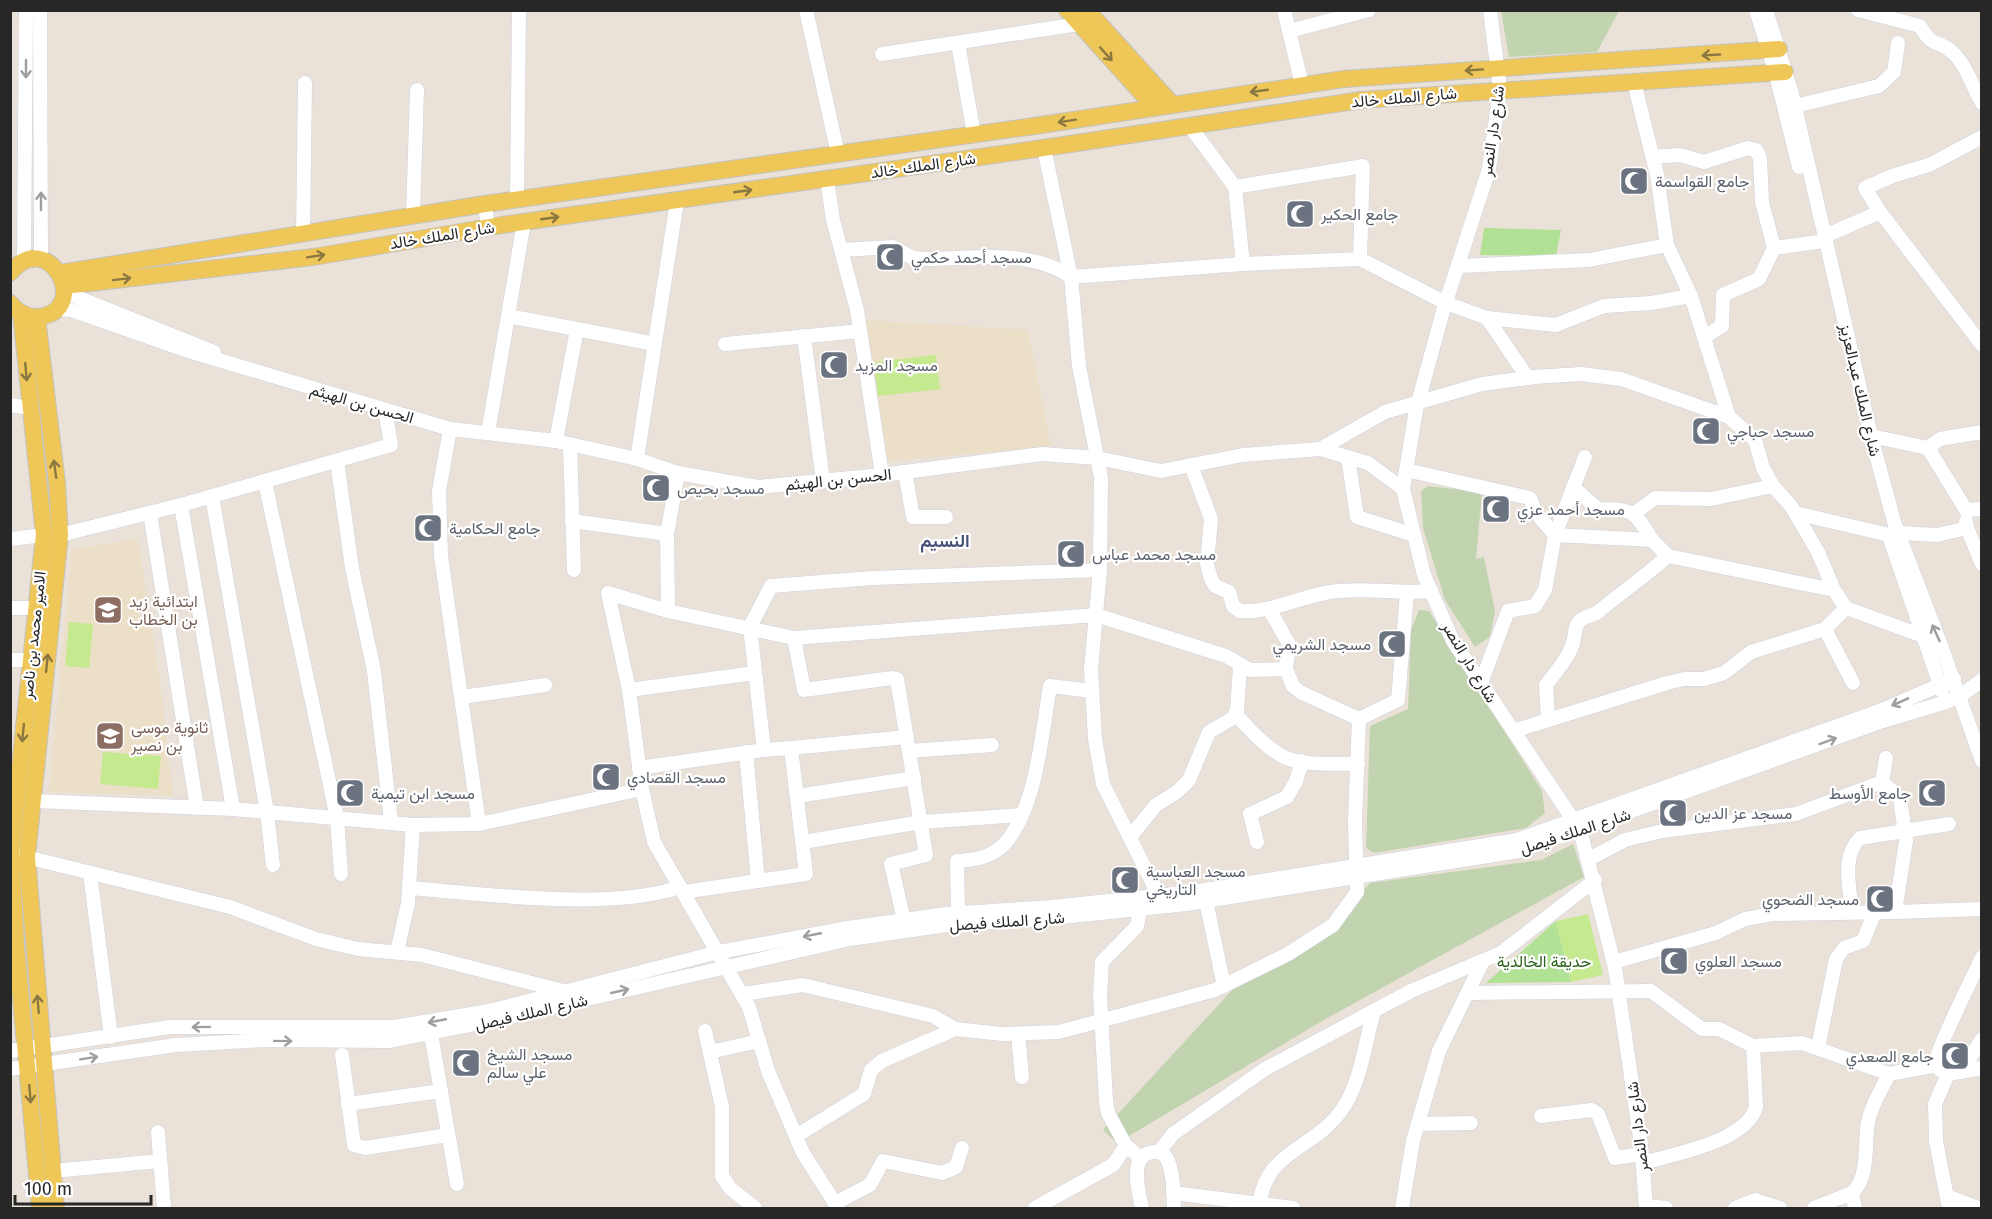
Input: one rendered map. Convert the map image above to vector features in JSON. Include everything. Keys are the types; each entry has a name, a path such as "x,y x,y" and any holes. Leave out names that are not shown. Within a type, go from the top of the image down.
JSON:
{"main road":[{"path":"1067,10 1083,17 1172,104"},
{"path":"1083,17 1154,107"},
{"name":"شارع الملك خالد","path":"63,284 303,234 485,204 974,135 1344,79 1774,51"},
{"name":"شارع الملك خالد","path":"63,284 313,257 488,227 1044,148 1360,100 1781,73"},
{"path":"20,267 52,264 63,284 55,309 23,311"},
{"name":"الامير محمد بن ناصر","path":"23,311 30,408 40,485 52,535 36,608 16,855 27,1068 40,1209"},
{"name":"الامير محمد بن ناصر","path":"16,855 33,801 57,483 23,311"},
{"name":"الامير محمد بن ناصر","path":"27,1068 53,1171 57,1209"}],"street":[{"path":"20,267 26,10"},
{"path":"20,267 40,10"},
{"path":"517,200 519,10"},
{"path":"806,10 838,154"},
{"path":"1284,10 1302,85"},
{"path":"1289,31 1369,10"},
{"name":"شارع دار النصر","path":"1490,10 1500,90 1489,169 1446,303 1418,402 1403,489 1424,575 1453,641 1577,826 1589,859 1614,962 1642,1159 1646,1207"},
{"name":"شارع الملك عبدالعزيز","path":"1756,10 1781,73 1893,534 1923,636 1946,702"},
{"name":"شارع الملك عبدالعزيز","path":"1766,10 1774,51"},
{"path":"1858,10 1920,26 1929,42 1952,52 1963,65 1982,103"},
{"path":"882,54 958,43 1083,17"},
{"path":"958,43 974,135"},
{"path":"1795,106 1879,86 1894,72 1898,43"},
{"name":"شارع الملك عبدالعزيز","path":"1781,73 1795,106 1821,239 1871,436 1893,534 1954,679 1982,761"},
{"path":"1634,82 1653,157 1667,245 1691,296 1729,417"},
{"path":"303,234 305,83"},
{"path":"413,216 417,90"},
{"path":"1189,125 1235,187 1243,264"},
{"path":"1982,137 1929,165 1892,176 1865,189 1880,212 1982,345"},
{"path":"1044,148 1071,278 1079,366 1101,477 1100,570 1091,669 1095,740 1103,784 1159,896"},
{"path":"1653,157 1680,155 1704,162 1749,148 1756,150 1760,158 1762,202 1774,248 1759,279 1723,295 1722,326 1704,337"},
{"path":"1235,187 1363,166 1360,259"},
{"path":"827,179 833,220 860,331 882,475"},
{"path":"637,459 677,201"},
{"path":"485,204 488,227"},
{"path":"1774,248 1821,239 1880,212"},
{"path":"488,433 524,222"},
{"path":"1458,266 1589,260 1667,245"},
{"path":"842,250 893,248 913,258 925,259 1022,258 1055,267 1071,278 1243,264 1360,259 1446,303 1487,318 1556,325 1604,306 1651,303 1691,296"},
{"name":"الحسن بن الهيثم","path":"63,284 271,377"},
{"name":"الحسن بن الهيثم","path":"55,309 71,310 271,377 450,429 556,441 637,459 678,473 758,487 882,475 1042,454 1097,458 1161,471 1243,455 1320,449 1368,463 1403,489"},
{"path":"508,316 655,344"},
{"path":"1487,318 1528,378"},
{"path":"556,441 577,329"},
{"path":"725,344 860,331"},
{"path":"804,336 823,481"},
{"path":"1320,449 1385,412 1482,384 1581,374 1621,379 1729,417 1755,440 1763,468 1773,486 1795,513 1818,552 1834,590 1846,608 1923,636"},
{"path":"10,405 30,408"},
{"path":"10,539 52,535 150,513 391,445 385,410"},
{"path":"450,429 439,491 441,556 479,824"},
{"path":"1928,448 1940,439 1982,432"},
{"path":"1871,436 1928,448 1966,510 1966,528 1982,564"},
{"path":"570,444 574,570"},
{"path":"1348,457 1357,517 1414,535"},
{"path":"1481,683 1508,611 1535,606 1545,590 1555,535 1585,457"},
{"path":"337,461 352,568 374,671 391,822"},
{"path":"1191,465 1211,519 1207,564 1211,579 1215,586 1228,592 1233,606 1240,611 1269,609 1327,592 1354,589 1407,593 1431,591"},
{"path":"1406,470 1530,498 1536,513 1555,535 1652,540"},
{"path":"905,472 913,517 946,517"},
{"path":"668,611 667,534 678,473"},
{"path":"265,482 337,818 341,874"},
{"path":"1635,513 1655,498 1711,499 1773,486"},
{"path":"1573,487 1598,509 1626,509 1635,513 1652,540 1668,556 1834,590"},
{"path":"212,496 267,812 273,866"},
{"path":"181,505 233,809"},
{"path":"1966,510 1982,509"},
{"path":"150,513 197,808"},
{"path":"1795,513 1893,534 1937,536 1966,528"},
{"path":"572,521 667,534"},
{"path":"1548,720 1546,685 1568,657 1574,642 1575,627 1582,619 1597,613 1606,603 1634,585 1668,556"},
{"path":"764,750 750,627 771,586 873,579 1100,570"},
{"path":"962,1148 956,1167 942,1173 883,1161 870,1185 836,1206 803,1153 768,1071 743,994 654,842 642,789 629,690 608,593 668,611 794,638 1096,615 1226,656 1250,670 1286,669"},
{"path":"1269,609 1289,644 1286,669 1293,687 1359,718 1398,700 1407,593"},
{"path":"10,608 36,608"},
{"path":"1513,731 1667,683 1684,679 1704,680 1724,673 1751,652 1825,629 1846,608"},
{"path":"1825,629 1853,683"},
{"path":"794,638 804,690 897,679 926,855 891,864 904,920"},
{"path":"10,660 31,660"},
{"path":"1130,837 1156,805 1177,792 1189,780 1209,732 1235,714 1240,666"},
{"path":"629,690 755,673"},
{"path":"1577,826 1882,710 1954,679"},
{"name":"شارع الملك فيصل","path":"26,1049 171,1027 394,1027 489,1011 719,952 904,920 958,913 1051,907 1159,896 1519,851 1577,826 1883,721 1946,702 1960,696 1982,680"},
{"path":"462,697 545,686"},
{"path":"958,913 957,861 973,861 995,852 1007,841 1021,815 1036,771 1050,686 1092,691"},
{"path":"1235,714 1267,745 1286,758 1302,762 1358,764"},
{"path":"743,994 803,985 933,1016 955,1029 1018,1034 1059,1032 1103,1022 1224,986 1288,954 1334,925 1357,892 1359,718"},
{"path":"639,768 746,752 791,748 908,744 992,745"},
{"path":"410,888 503,895 614,898 806,874 791,748"},
{"path":"746,752 758,881"},
{"path":"1882,782 1886,758"},
{"path":"1257,842 1250,814 1287,797 1296,781 1302,762"},
{"path":"797,796 914,778"},
{"path":"1882,782 1900,798 1906,841 1895,912"},
{"path":"1589,859 1625,840 1662,831 1796,814 1882,782"},
{"path":"33,801 233,809 413,825 479,824 642,789"},
{"path":"802,842 921,822 1021,815"},
{"path":"1852,912 1848,855 1852,845 1860,838 1904,829 1949,824"},
{"path":"397,952 410,888 413,825"},
{"path":"16,855 230,907 316,939 358,949 422,956 565,992"},
{"name":"شارع الملك فيصل","path":"27,1068 176,1045 266,1040 390,1041 431,1034 726,965 850,939 947,925 1140,909 1206,901 1356,870"},
{"path":"90,873 111,1036"},
{"path":"1159,1152 1173,1134 1264,1069 1411,991 1501,953 1595,880"},
{"path":"1206,901 1224,986"},
{"path":"1140,909 1137,926 1102,962 1100,995 1108,1113 1126,1146 1141,1158"},
{"path":"1614,962 1716,933 1745,919 1773,914 1982,909"},
{"path":"1818,1048 1836,959 1844,948 1863,941 1875,912"},
{"path":"1978,1209 1948,1205 1936,1141 1935,1104 1943,1070 1939,1047 1966,995 1982,957"},
{"path":"1402,1209 1418,1124 1439,1051 1483,961"},
{"path":"1468,993 1651,991 1702,1029 1719,1029 1753,1046 1802,1043 1889,1074 1943,1070 1966,1071 1982,1068"},
{"path":"1259,1206 1262,1185 1271,1169 1332,1121 1342,1109 1361,1061 1374,1011"},
{"path":"796,1136 864,1094 871,1070 882,1061 955,1029"},
{"path":"705,1031 722,1107 722,1176 730,1188 754,1209"},
{"path":"431,1034 457,1184"},
{"path":"1018,1034 1022,1077"},
{"path":"1966,1071 1971,1056 1982,1038"},
{"path":"710,1052 759,1041"},
{"path":"1541,1116 1592,1110 1598,1114 1615,1158 1642,1159 1724,1140 1754,1114 1756,1107 1753,1046"},
{"path":"342,1055 352,1140 358,1147 448,1135"},
{"path":"1814,1209 1852,1193 1858,1188 1865,1160 1868,1120 1889,1074"},
{"path":"348,1104 441,1091"},
{"path":"1418,1124 1471,1123"},
{"path":"158,1132 164,1209"},
{"path":"1035,1209 1113,1165 1126,1146"},
{"path":"1142,1209 1136,1176 1141,1158 1149,1152 1159,1152 1165,1156 1169,1166 1174,1209"},
{"path":"53,1171 160,1161"},
{"path":"1173,1193 1293,1209"},
{"path":"1852,1193 1855,1209"},
{"path":"1735,1209 1755,1200 1780,1209"},
{"path":"1646,1207 1666,1209"}],"shaded area":[{"path":"863,320 1028,330 1051,447 884,461"},
{"path":"138,539 160,681 173,796 49,792 72,549"}],"green space":[{"path":"1501,10 1619,11 1597,52 1509,57"},
{"path":"1484,228 1561,230 1556,256 1480,255"},
{"path":"936,355 940,389 878,396 874,362"},
{"path":"1428,486 1482,492 1476,559 1484,557 1495,611 1490,637 1475,647 1445,600 1423,528 1421,491"},
{"path":"1419,610 1429,611 1542,791 1545,813 1526,828 1374,853 1366,848 1370,726 1408,709 1411,630"},
{"path":"69,622 93,624 89,668 65,666"},
{"path":"103,752 161,756 158,789 100,784"},
{"path":"1573,844 1584,877 1329,1017 1117,1143 1103,1130 1234,988 1333,925 1370,883 1541,860"},
{"path":"1588,914 1603,975 1571,982 1556,921"},
{"name":"حديقة الخالدية","path":"1556,921 1571,982 1486,983"}],"place":[{"name":"جامع القواسمة","path":"1634,181"},
{"name":"جامع الحكير","path":"1300,214"},
{"name":"مسجد أحمد حكمي","path":"890,257"},
{"name":"مسجد المزيد","path":"834,365"},
{"name":"مسجد حباجي","path":"1706,431"},
{"name":"مسجد بحيص","path":"656,488"},
{"name":"مسجد أحمد عزي","path":"1496,509"},
{"name":"جامع الحكامية","path":"428,528"},
{"name":"مسجد محمد عباس","path":"1071,554"},
{"name":"ابتدائية زيد بن الخطاب","path":"108,610"},
{"name":"مسجد الشريمي","path":"1392,644"},
{"name":"ثانوية موسى بن نصير","path":"110,736"},
{"name":"مسجد القصادي","path":"606,777"},
{"name":"مسجد ابن تيمية","path":"350,793"},
{"name":"جامع الأوسط","path":"1932,793"},
{"name":"مسجد عز الدين","path":"1673,813"},
{"name":"مسجد العباسية التاريخي","path":"1125,880"},
{"name":"مسجد الضحوي","path":"1880,899"},
{"name":"مسجد العلوي","path":"1674,961"},
{"name":"جامع الصعدي","path":"1955,1056"},
{"name":"مسجد الشيخ علي سالم","path":"466,1063"}],"district":[{"name":"النسيم","path":"945,541"}]}
